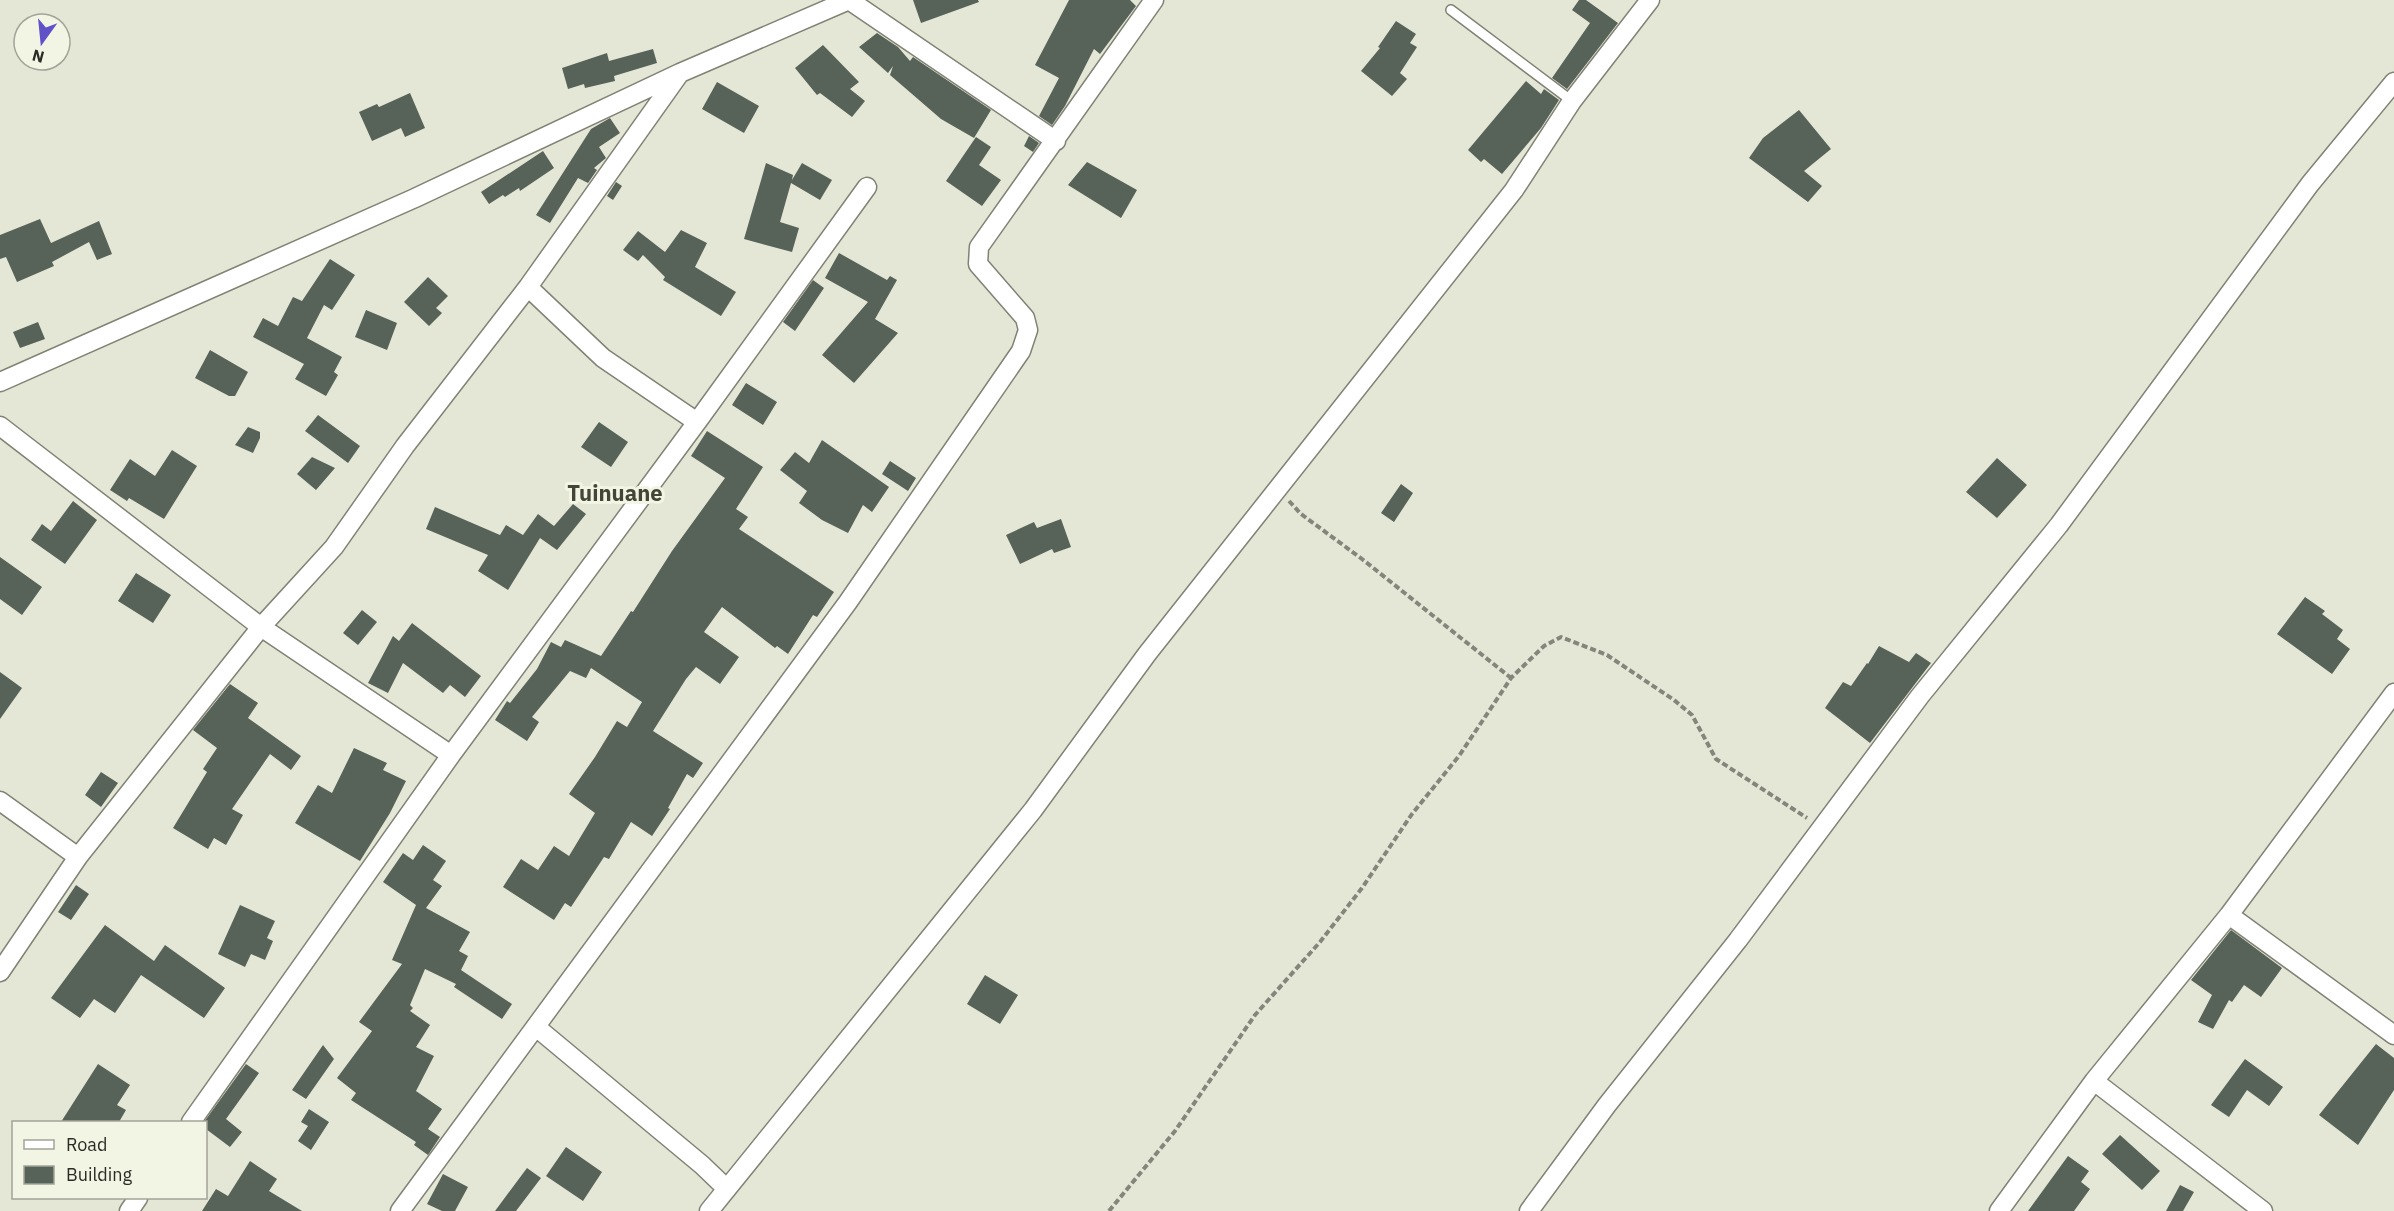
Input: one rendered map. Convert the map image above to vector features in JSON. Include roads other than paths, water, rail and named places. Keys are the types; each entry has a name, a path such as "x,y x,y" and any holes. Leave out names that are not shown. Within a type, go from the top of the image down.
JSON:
{"street":[{"path":"2,375 415,198 680,73 849,0 1056,141"},
{"path":"400,1211 848,602 1022,351 1028,330 1024,318 978,264 979,247 1154,0"},
{"path":"709,1211 1033,810 1147,654 1514,190 1572,101 1650,0"},
{"path":"0,972 78,857 261,627 334,547 405,446 528,286 680,73"},
{"path":"1529,1211 1607,1105 1738,940 1920,696 2059,525 2310,183 2394,81"},
{"path":"192,1121 451,755 867,187"},
{"path":"528,286 603,358 697,422"},
{"path":"0,426 261,627 451,755"},
{"path":"1999,1211 2094,1082 2229,915 2394,693"},
{"path":"0,801 78,857"},
{"path":"2229,915 2394,1035"},
{"path":"536,1027 702,1165 727,1189"},
{"path":"2094,1082 2263,1211"}],"lane":[{"path":"1451,10 1572,101"}],"district":[{"name":"Tuinuane","path":"615,493"}]}
